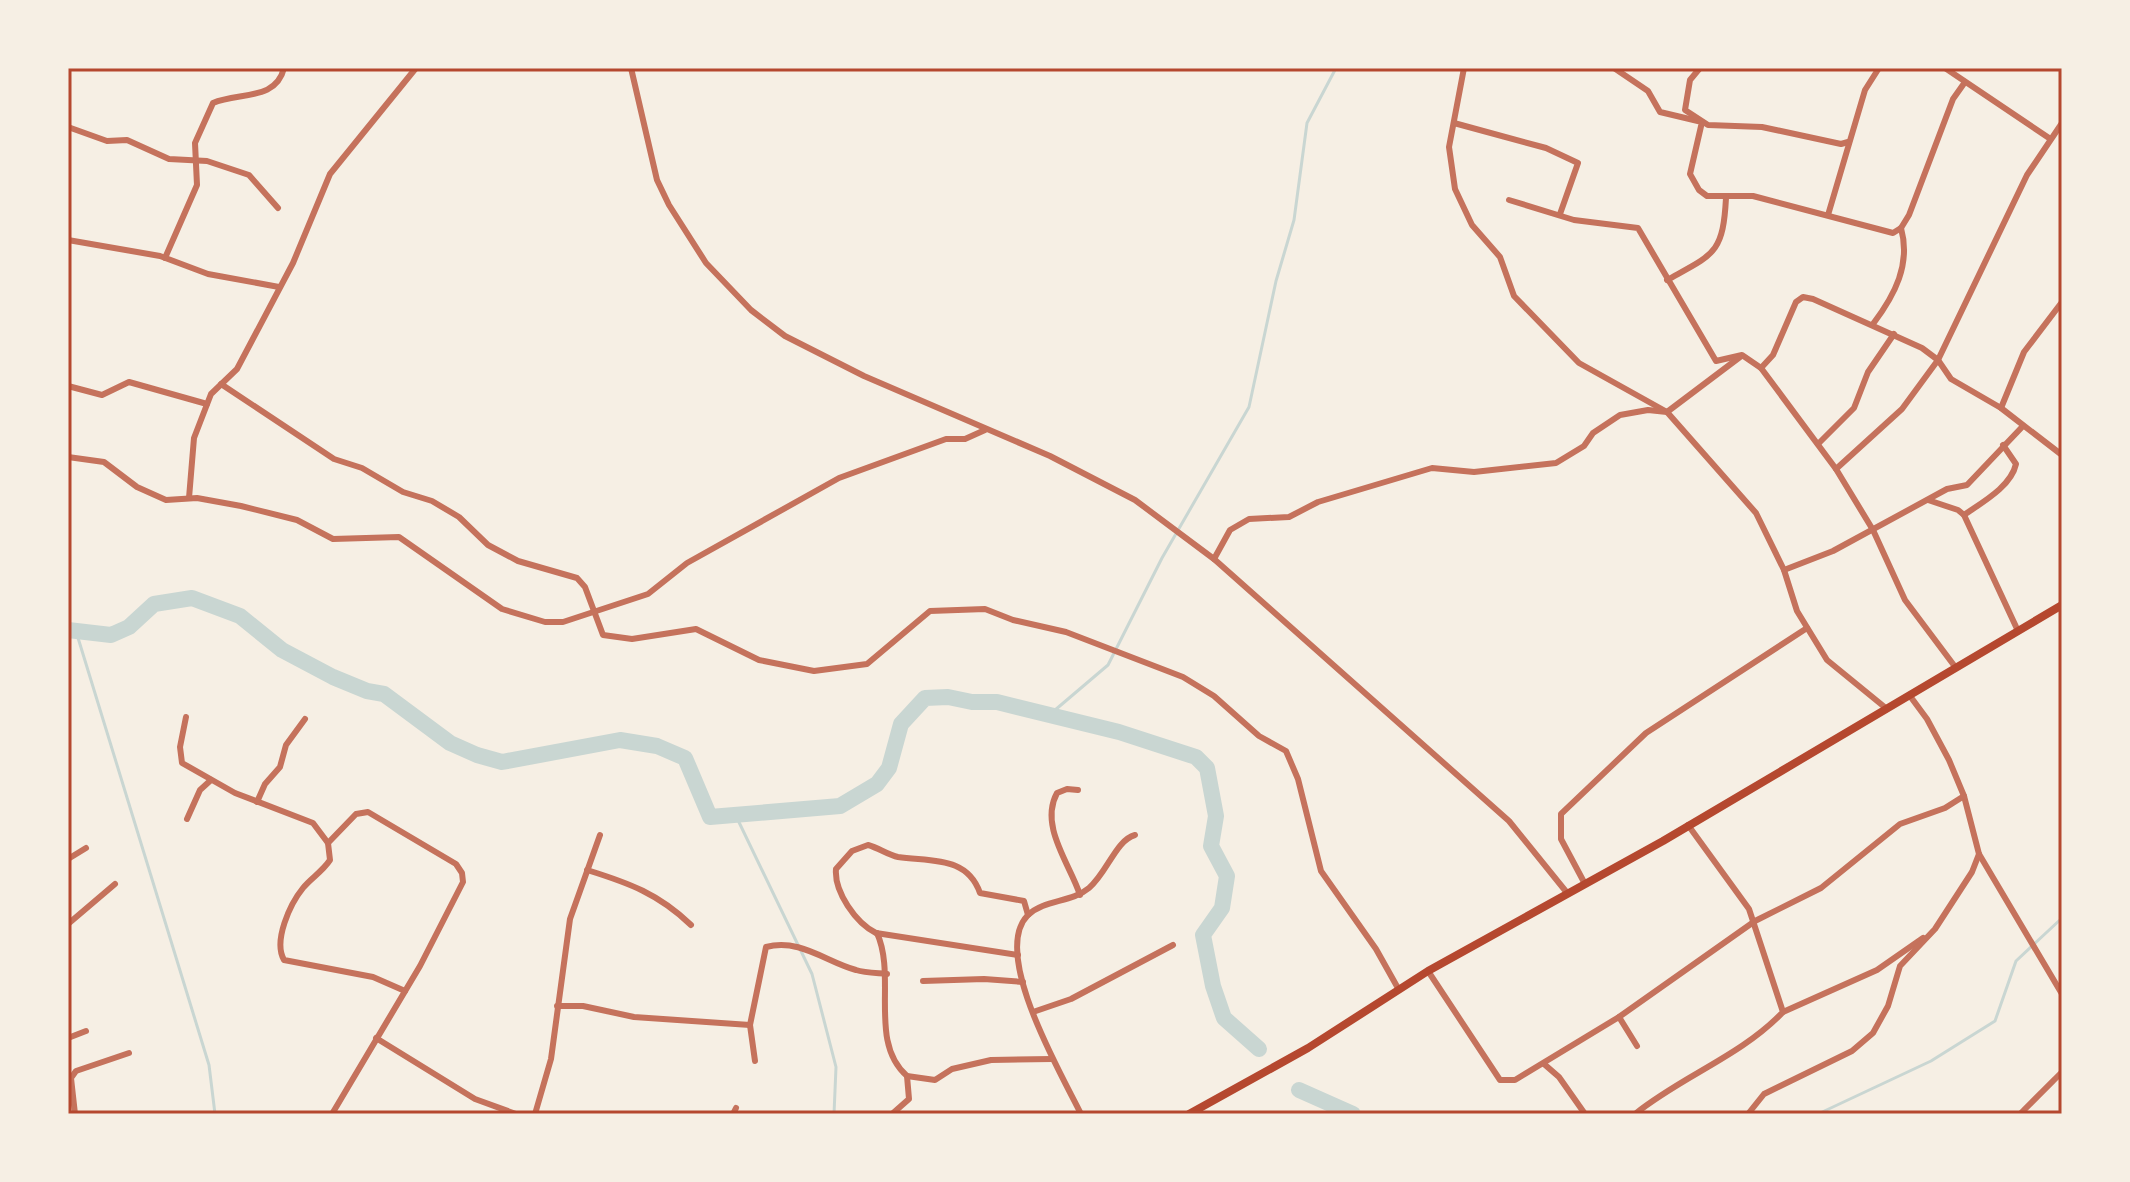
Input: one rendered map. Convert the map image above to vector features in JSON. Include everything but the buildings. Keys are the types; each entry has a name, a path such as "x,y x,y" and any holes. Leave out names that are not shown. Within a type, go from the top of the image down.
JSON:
{"main road":[{"path":"1189,1114 1308,1048 1428,971 1688,825 2062,605"}],"street":[{"path":"165,258 197,185 195,143 213,103 268,91 278,84 284,68"},
{"path":"189,498 194,438 211,394 237,369 293,263 330,174 416,68"},
{"path":"631,68 657,180 669,205 706,263 751,310 785,336 864,376 1050,456 1135,500 1214,559 1509,821 1568,894"},
{"path":"1464,68 1449,147 1455,189 1472,225 1500,257 1514,296 1579,363 1667,412 1756,513 1784,570 1797,611 1827,660 1887,709"},
{"path":"1614,68 1648,91 1660,112 1729,127 1762,127 1841,144 1848,142"},
{"path":"1700,68 1690,80 1685,110 1702,122"},
{"path":"1828,215 1865,90 1879,68"},
{"path":"1945,68 2049,138"},
{"path":"1702,122 1690,174 1699,190 1707,196 1753,196 1893,233 1901,228 1953,99 1965,82"},
{"path":"1454,123 1546,148 1578,163 1560,214"},
{"path":"1836,469 1902,409 1938,360 1959,314 1973,294 1987,254 2049,138 2062,123"},
{"path":"68,127 107,141 127,140 169,159 196,160 249,175 278,208"},
{"path":"1667,280 1705,259 1722,241 1726,198"},
{"path":"1509,200 1574,220 1638,228 1716,361 1742,355 1761,368 1818,444 1873,530 1905,600 1956,668"},
{"path":"1873,324 1901,279 1907,249 1901,228"},
{"path":"68,240 165,258 208,274 279,287"},
{"path":"1761,368 1773,355 1796,302 1803,297 1873,324 1938,360 1951,379 2001,408 2062,455"},
{"path":"2001,408 2024,352 2062,302"},
{"path":"1818,444 1854,408 1868,372 1894,334"},
{"path":"1214,559 1230,530 1249,519 1289,517 1318,502 1432,468 1474,472 1556,463 1584,446 1593,433 1620,415 1648,410 1667,412 1742,355"},
{"path":"68,386 102,395 129,382 207,404"},
{"path":"221,384 334,459 362,468 403,492 432,501 459,517 498,550 547,571 577,578 596,613 603,635 632,639 696,629 759,660 814,671 867,664 930,611 985,609 1036,627 1066,632 1183,677 1214,696 1259,736 1286,751 1298,779 1321,871 1399,990"},
{"path":"1784,570 1873,530 1925,500 1967,485 2023,426"},
{"path":"68,457 104,462 137,487 166,500 189,498 297,520 333,539 399,537 502,609 520,616 563,622 648,594 687,563 839,478 946,439 965,439 985,430"},
{"path":"1964,515 1996,492 2014,471 2016,464 2003,445"},
{"path":"1925,500 1958,510 1964,515 2018,631"},
{"path":"1585,884 1561,839 1561,814 1646,733 1807,628"},
{"path":"1910,696 1927,719 1964,796 1979,854 2062,994"},
{"path":"186,717 180,758 192,770 257,802 313,823 328,843 330,860 303,888 281,937 280,953 284,960 373,977 405,991"},
{"path":"257,802 265,784 280,767 286,745 305,719"},
{"path":"187,819 200,790 211,780"},
{"path":"1078,790 1067,789 1057,793 1054,813 1059,851 1080,895"},
{"path":"1428,971 1500,1080 1515,1080 1619,1017 1755,921 1821,888 1900,824 1945,808 1964,796"},
{"path":"328,843 356,814 368,812 456,864 463,882 405,991 332,1114"},
{"path":"1688,825 1732,882 1755,921 1783,1012"},
{"path":"535,1114 551,1059 570,919 600,835"},
{"path":"1028,915 1080,895 1106,872 1119,845 1135,835"},
{"path":"1018,955 876,933 851,913 835,874 852,851 868,845 893,856 955,863 975,879 980,893 1020,899 1027,907 1028,915 1017,936 1023,982 1052,1059 1081,1114"},
{"path":"68,859 86,848"},
{"path":"1748,1114 1764,1094 1852,1051 1873,1033 1888,1006 1900,966 1935,929 1972,872 1979,854"},
{"path":"587,870 624,881 666,901 691,925"},
{"path":"68,924 115,884"},
{"path":"1635,1114 1696,1072 1759,1037 1783,1012 1877,970 1935,929"},
{"path":"876,933 887,974 888,1044 893,1059 907,1076 909,1099 892,1114"},
{"path":"755,1061 750,1025 766,947 778,944 825,954 855,970 887,974"},
{"path":"1033,1012 1071,999 1173,945"},
{"path":"923,981 984,979 1023,982"},
{"path":"557,1006 583,1006 634,1017 750,1025"},
{"path":"1619,1017 1637,1046"},
{"path":"68,1038 86,1031"},
{"path":"376,1038 475,1099 516,1114"},
{"path":"75,1114 71,1078 76,1071 129,1053"},
{"path":"907,1076 935,1080 952,1069 991,1060 1052,1059"},
{"path":"1544,1064 1559,1077 1585,1114"},
{"path":"2020,1114 2062,1072"}],"waterway":[{"path":"1048,716 1108,665 1162,558 1249,407 1276,281 1294,220 1307,123 1336,68"},
{"path":"68,630 111,635 129,627 154,604 192,598 240,616 282,650 333,677 367,691 384,694 450,743 477,755 502,762 620,740 657,746 685,758 710,817 840,806 877,784 889,768 901,724 925,698 997,702 1119,732 1196,757 1207,768 1216,816 1211,846 1227,876 1222,908 1203,935 1213,986 1224,1018 1259,1049"},
{"path":"75,628 209,1065 215,1114"},
{"path":"736,816 812,974 836,1067 834,1114"},
{"path":"1818,1114 1931,1061 1995,1021 2016,961 2062,918"},
{"path":"1299,1090 1353,1114"}]}
